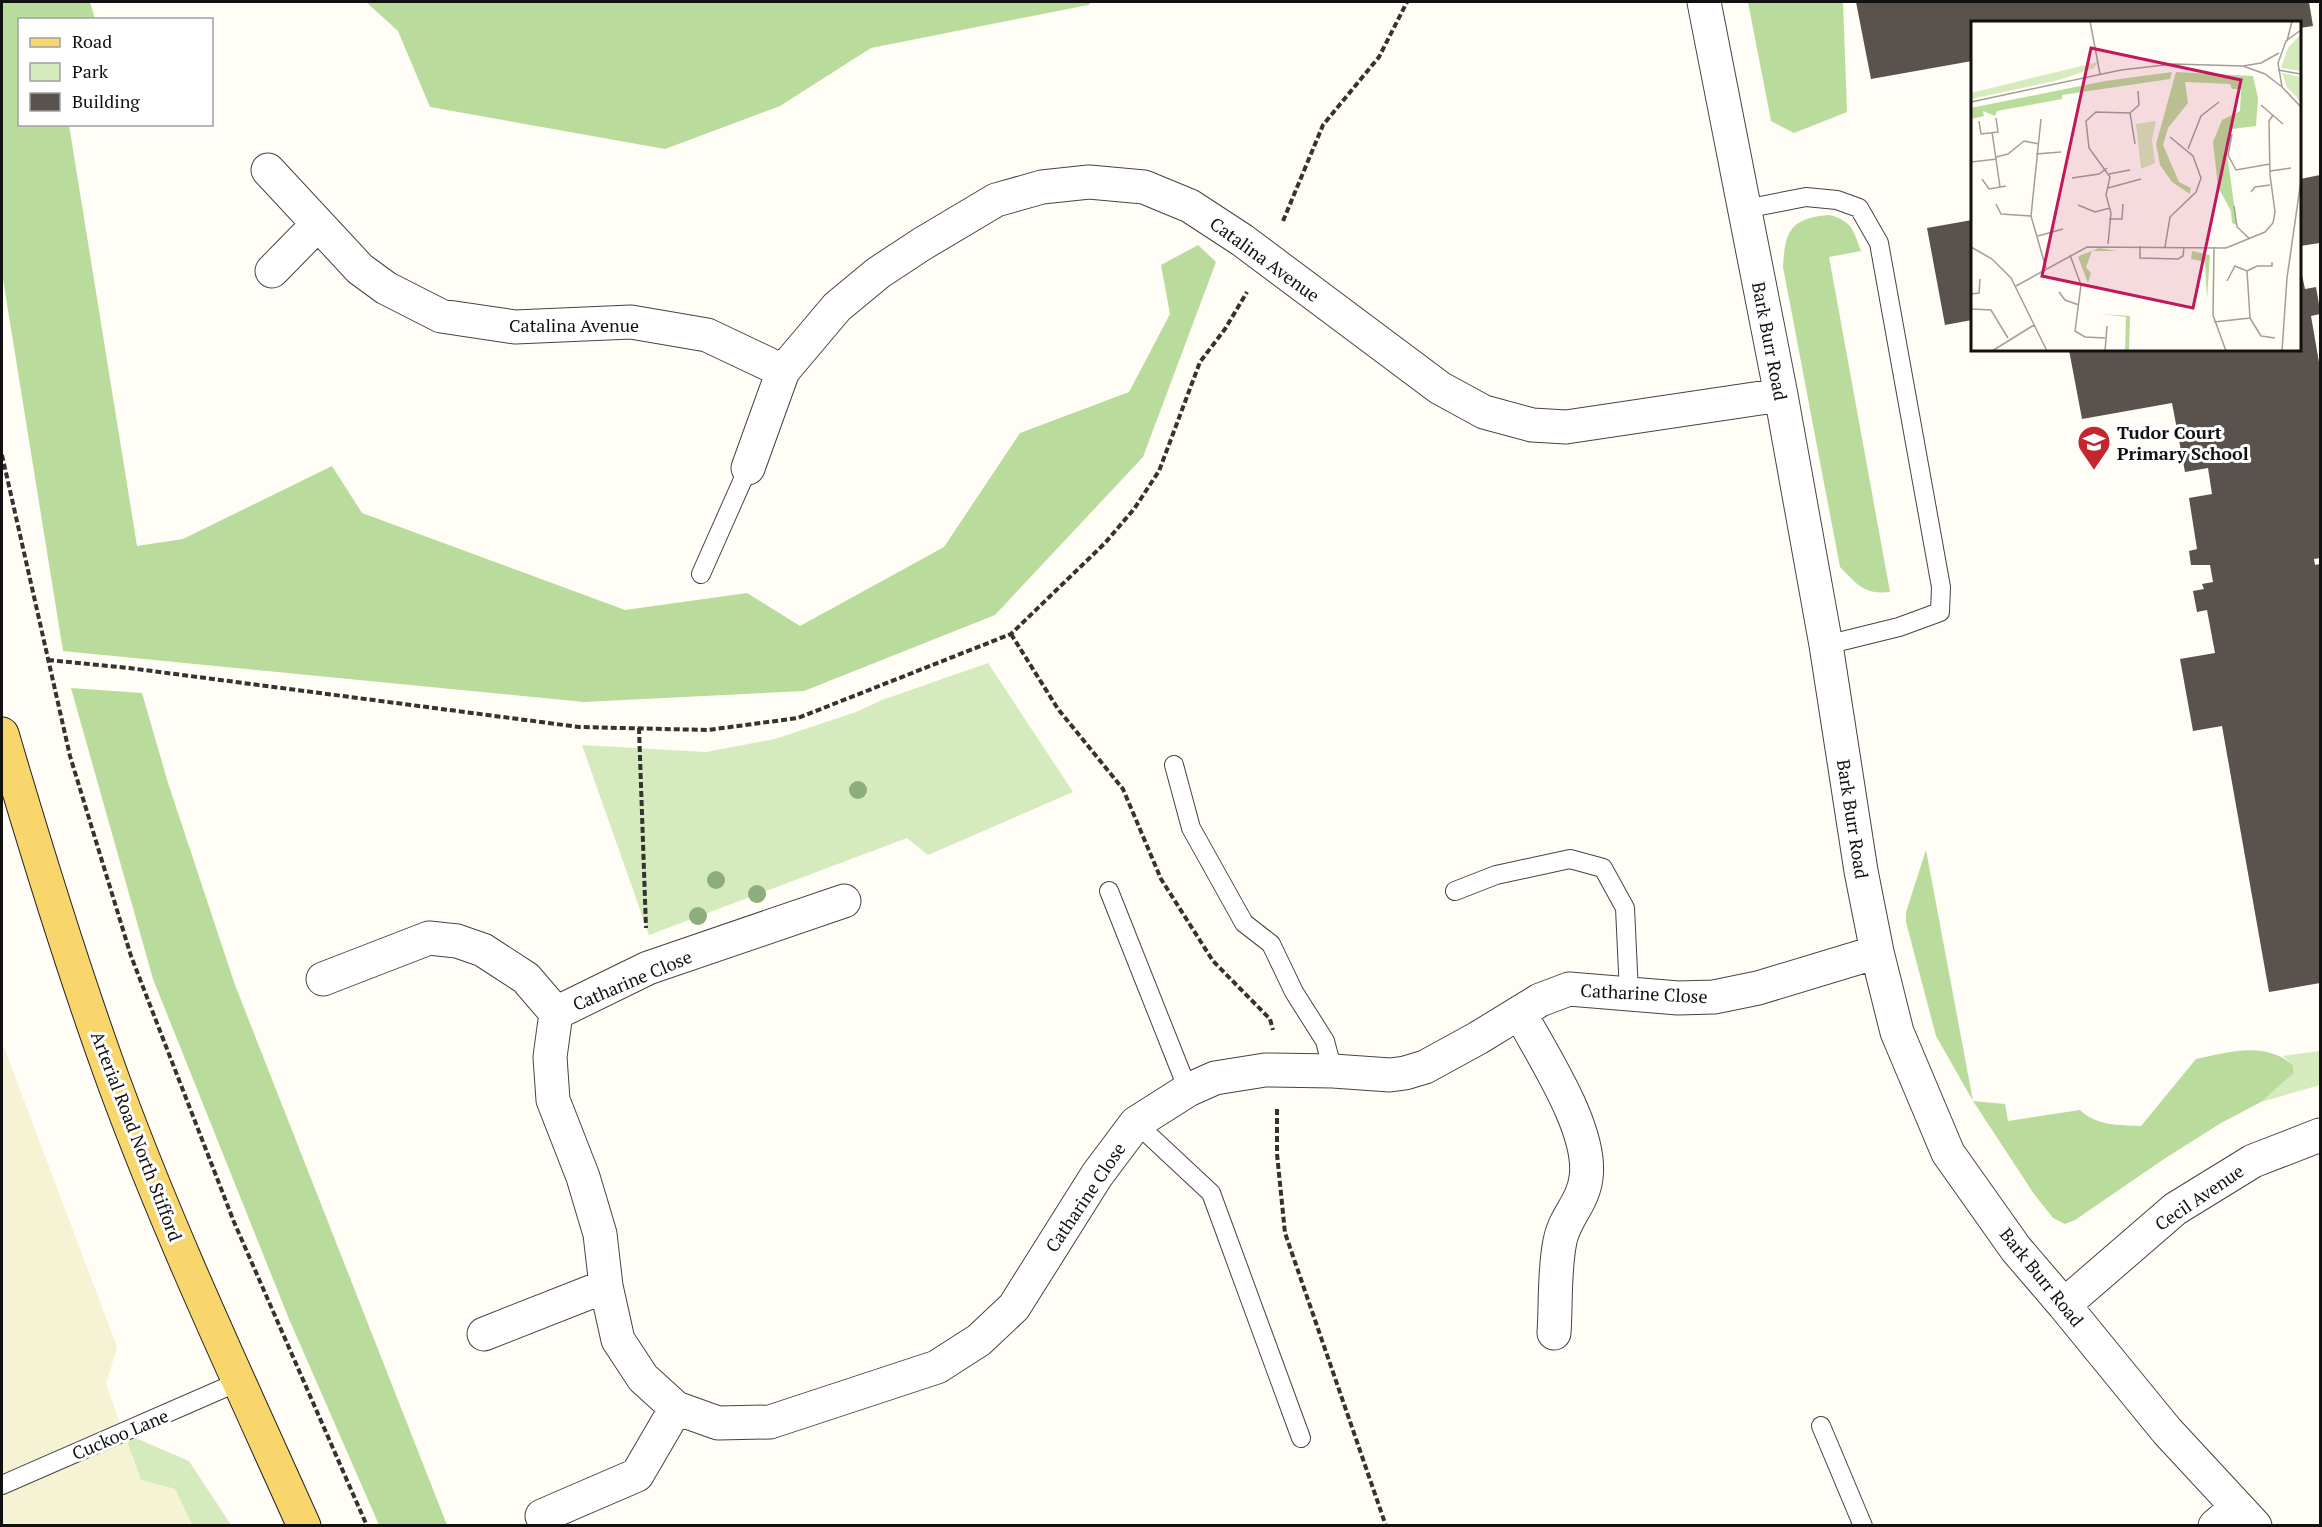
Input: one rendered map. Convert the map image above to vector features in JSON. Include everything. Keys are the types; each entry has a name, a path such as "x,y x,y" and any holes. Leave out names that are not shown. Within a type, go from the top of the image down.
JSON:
{"main road":[{"name":"Arterial Road North Stifford","path":"2,734 52,904 116,1089 161,1203 238,1382 304,1526"}],"street":[{"name":"Bark Burr Road","path":"1704,2 1781,395 1826,645 1861,872 1877,952 1897,1032 1948,1153 2016,1249 2167,1431 2236,1519"},
{"name":"Catalina Avenue","path":"268,170 360,269 386,288 441,316 515,327 632,322 706,334 783,371"},
{"name":"Catalina Avenue","path":"748,468 783,371 837,307 878,273 996,200 1042,187 1089,182 1144,188 1190,206 1242,240 1440,388 1484,412 1532,425 1566,427 1781,395"},
{"path":"272,271 317,225"},
{"name":"Catharine Close","path":"556,1013 648,969 844,901"},
{"name":"Catharine Close","path":"323,979 429,938 457,941 483,950 526,978 556,1013 550,1057 553,1100 583,1177 600,1234 606,1286 618,1340 643,1378 676,1408 718,1422 770,1422 937,1367 979,1340 1014,1307 1097,1175 1136,1123 1188,1090 1215,1078 1246,1072 1333,1071 1390,1075 1416,1071 1478,1038 1540,1000 1569,989 1678,998 1714,997 1758,988 1877,952"},
{"path":"1520,1013 1578,1122 1585,1148 1587,1176 1581,1200 1560,1239 1554,1333"},
{"name":"Cecil Avenue","path":"2064,1305 2175,1209 2253,1161 2320,1135"},
{"path":"484,1334 606,1286"},
{"path":"542,1516 637,1475 676,1408"}],"lane":[{"path":"1745,208 1806,197 1837,200 1859,208 1879,243 1941,587 1940,612 1899,627 1826,645"},
{"name":"Catalina Avenue","path":"701,574 748,468"},
{"path":"1174,765 1191,828 1244,923 1271,944 1294,993 1325,1041 1333,1071"},
{"path":"1455,891 1496,874 1570,859 1603,868 1625,908 1629,993"},
{"path":"1109,891 1188,1090"},
{"path":"1136,1123 1211,1193 1301,1438"},
{"name":"Cuckoo Lane","path":"2,1485 238,1382"},
{"path":"1821,1426 1863,1526"}],"path":[{"path":"1279,228 1323,125 1379,57 1407,2"},
{"path":"48,660 129,668 579,727 708,729 798,718 1011,634 1105,543 1134,509 1159,471 1200,362 1224,329 1251,283"},
{"path":"2,455 70,756 131,956 234,1222 367,1526"},
{"path":"1011,634 1058,709 1123,789 1161,879 1213,961 1270,1019 1275,1036"},
{"path":"639,728 648,969"},
{"path":"1277,1098 1277,1154 1285,1233 1386,1526"}],"shaded area":[{"path":"2,1042 117,1347 106,1384 141,1480 175,1489 192,1525 2,1525"}],"green space":[{"path":"2,2 90,2 95,18 18,18 18,126 69,126 137,546 183,539 332,466 362,513 625,610 747,593 800,626 944,547 1020,433 1129,392 1170,314 1161,265 1198,245 1216,262 1143,457 995,615 804,691 584,702 63,651 2,273"},
{"path":"366,2 1092,2 1088,5 871,48 780,106 665,149 430,107 398,31"},
{"path":"1748,2 1843,2 1847,112 1794,133 1771,121"},
{"path":"1830,215 1848,224 1861,251 1829,257 1890,592 1867,590 1856,583 1840,567 1783,267 1788,235 1793,228 1806,219"},
{"path":"988,663 1073,792 928,855 907,838 649,935 582,745 706,752 775,739"},
{"path":"71,688 142,693 168,783 235,985 447,1525 379,1525 289,1319 153,979"},
{"path":"1926,850 1973,1101 1936,1036 1906,922 1906,912"},
{"path":"2234,1051 2259,1051 2282,1058 2293,1065 2294,1073 2261,1102 2221,1123 2075,1220 2065,1224 2053,1218 2034,1194 1973,1101 2005,1104 2008,1121 2080,1110 2101,1122 2141,1126 2196,1059"},
{"path":"2320,1051 2320,1085 2261,1102 2294,1073 2293,1065 2283,1056"},
{"path":"124,1433 189,1461 231,1525 192,1525 175,1489 141,1480"}],"building":[{"path":"1856,2 2309,2 2313,26 2301,28 2301,21 1971,21 1971,61 1871,79"},
{"path":"2320,175 2320,243 2301,246 2301,179"},
{"path":"1971,220 1971,320 1945,325 1927,228"},
{"path":"2301,271 2305,289 2316,287 2320,314 2311,316 2320,368 2320,558 2314,559 2315,565 2320,564 2320,983 2269,992 2222,726 2193,731 2180,659 2215,653 2207,610 2197,612 2193,591 2204,589 2202,584 2213,582 2210,565 2191,565 2189,551 2197,549 2189,498 2212,494 2208,468 2185,472 2172,403 2082,419 2069,351 2301,351"}],"place":[{"name":"Tudor Court Primary School","path":"2094,471"}]}
